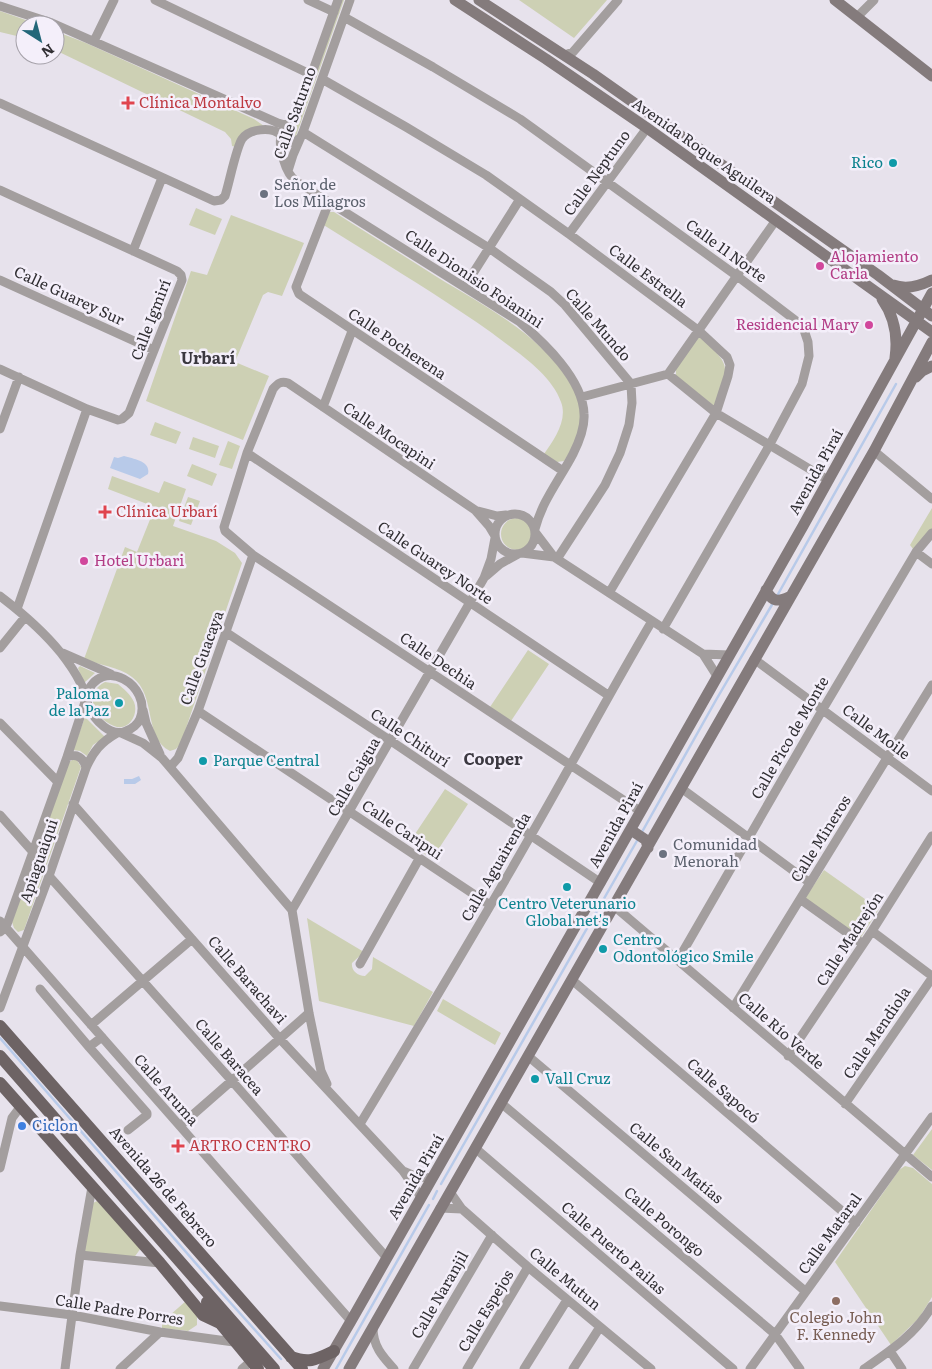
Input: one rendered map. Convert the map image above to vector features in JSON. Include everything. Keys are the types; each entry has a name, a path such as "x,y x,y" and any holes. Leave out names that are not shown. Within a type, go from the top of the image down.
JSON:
{"main road":[{"name":"Avenida Roque Aguilera","path":"455,0 646,128 932,332"},
{"name":"Avenida Roque Aguilera","path":"479,0 566,55 928,313"},
{"path":"835,0 858,16 932,76"},
{"path":"886,282 909,288 921,286 932,280"},
{"name":"Avenida Piraí","path":"350,1369 614,906 639,837 640,812 717,676 764,598 917,322 928,313 932,293"},
{"path":"878,294 891,315 894,327 896,352 894,364"},
{"name":"Avenida Piraí","path":"323,1369 601,883 682,788 782,605 874,451 932,342"},
{"path":"911,382 922,371 932,366"},
{"path":"764,598 772,603 782,605"},
{"name":"Avenida 26 de Febrero","path":"0,1026 302,1369"},
{"path":"0,1056 274,1369"},
{"path":"0,1068 212,1308 220,1323 250,1366"},
{"path":"0,1082 160,1263 203,1315 220,1323"},
{"path":"435,1175 441,1187 452,1188"},
{"path":"418,1202 436,1208 439,1211"},
{"path":"137,1223 148,1250"},
{"path":"292,1357 306,1362 334,1351"}],"street":[{"path":"94,41 114,0"},
{"path":"155,0 312,75"},
{"path":"308,0 334,12"},
{"name":"Calle Saturno","path":"288,172 282,153 281,136 283,129 296,118 338,0"},
{"name":"Calle Saturno","path":"288,172 350,0"},
{"path":"468,0 473,11"},
{"path":"566,55 574,52 618,0"},
{"path":"858,16 874,0"},
{"path":"0,6 52,23 266,118 285,124 291,123"},
{"name":"Calle 11 Norte","path":"344,16 520,119 737,276 795,320 804,330 808,342 809,356 802,384 770,446 663,629"},
{"name":"Calle Estrella","path":"322,79 486,175 698,330 727,357 730,365 716,413 608,593"},
{"path":"0,103 214,201 221,200 226,196 240,142 247,134 267,130 281,136"},
{"path":"266,118 267,130"},
{"path":"266,118 283,139 290,142 297,141 302,135"},
{"name":"Calle Neptuno","path":"569,234 646,128"},
{"name":"Calle Mundo","path":"302,135 489,248 551,292 565,305 631,384 632,403 629,425 620,453 604,484 556,558"},
{"name":"Calle Dionisio Foianini","path":"288,172 297,182 520,322 552,350 563,365 582,397 585,414 582,433 574,452 546,502 535,530"},
{"path":"0,190 133,251 162,178"},
{"path":"464,286 520,199"},
{"name":"Calle Pocherena","path":"329,202 296,287 299,294 563,471"},
{"path":"582,397 668,374 776,220"},
{"name":"Calle Igmirí","path":"87,409 118,420 127,416 182,280 181,275 176,270 133,251"},
{"name":"Calle Guarey Sur","path":"0,280 154,350"},
{"path":"323,407 352,331"},
{"path":"0,369 87,409 16,609"},
{"path":"668,374 716,413 828,480"},
{"path":"0,429 19,377"},
{"name":"Calle Mocapini","path":"247,454 273,389 280,383 288,383 475,510 486,515 507,515"},
{"path":"874,451 932,499"},
{"name":"Calle Dechia","path":"247,454 224,529 253,555 640,812"},
{"name":"Calle Guarey Norte","path":"247,454 608,695"},
{"path":"546,502 534,511 507,515 498,523 495,537 501,549 506,552 556,558"},
{"name":"Calle Mocapini","path":"475,510 486,522 495,537"},
{"path":"518,514 529,518 535,530 556,558 703,654 717,676"},
{"path":"520,553 532,545 535,530"},
{"name":"Calle Pico de Monte","path":"678,960 822,709 916,552 932,533"},
{"name":"Calle Caigua","path":"292,910 484,578 491,558 495,537"},
{"path":"916,552 932,564"},
{"name":"Calle Caigua","path":"484,578 500,564 520,553"},
{"name":"Calle Guacaya","path":"170,767 178,758 198,711 253,555"},
{"path":"0,596 25,617 60,652 70,666 88,706 96,718 110,731 143,743 162,758 292,910 309,1013 321,1071 329,1089"},
{"path":"0,648 25,617"},
{"name":"Calle Aguairenda","path":"360,1124 434,1002 531,835 608,695 652,621"},
{"name":"Calle Chiturí","path":"227,633 601,883"},
{"path":"60,652 120,677 137,691 146,723 162,758"},
{"path":"703,654 729,656"},
{"name":"Calle Moile","path":"754,659 932,791"},
{"path":"86,698 93,683 101,677 111,674"},
{"name":"Calle Mineros","path":"733,1008 932,685"},
{"name":"Apiaguaiqui","path":"2,927 33,852 68,757 86,698"},
{"path":"119,733 134,726 140,720 142,705"},
{"name":"Calle Caripui","path":"198,711 490,905"},
{"path":"0,723 58,782"},
{"name":"Apiaguaiqui","path":"0,1008 49,876 86,768 92,755 100,745 119,733"},
{"path":"68,757 71,755 79,756 83,759 86,768"},
{"path":"682,788 810,883"},
{"name":"Calle Barachavi","path":"73,804 280,1039 329,1089 403,1171 418,1202"},
{"path":"0,815 33,852"},
{"name":"Calle Madrejón","path":"788,1056 872,931 932,836"},
{"path":"360,964 419,859"},
{"name":"Calle Baracea","path":"49,876 387,1258"},
{"path":"800,899 863,944"},
{"name":"Calle Río Verde","path":"614,906 788,1056 932,1176"},
{"name":"Calle Aruma","path":"2,927 23,946 352,1321"},
{"path":"872,931 932,977"},
{"path":"91,1025 192,939"},
{"name":"Calle Mendiola","path":"845,1104 932,977"},
{"name":"Calle Sapocó","path":"572,980 856,1223"},
{"path":"40,989 147,1113 128,1130"},
{"path":"180,1126 309,1013"},
{"path":"90,1047 102,1037"},
{"name":"Calle San Matías","path":"528,1056 805,1291"},
{"name":"Calle Porongo","path":"501,1103 775,1334 800,1369"},
{"path":"0,1168 12,1118 21,1106"},
{"name":"Calle Mataral","path":"750,1369 932,1117"},
{"name":"Calle Puerto Pailas","path":"476,1148 733,1369"},
{"path":"403,1171 417,1177 435,1175"},
{"path":"65,1369 80,1255 92,1187"},
{"name":"Calle Mutun","path":"452,1188 462,1209 647,1368"},
{"path":"439,1211 462,1209"},
{"name":"Calle Naranjil","path":"413,1369 492,1235"},
{"path":"80,1255 160,1263"},
{"name":"Calle Espejos","path":"467,1369 528,1267"},
{"path":"524,1369 567,1300"},
{"name":"Calle Padre Porres","path":"0,1306 72,1315 160,1332 234,1342"},
{"path":"864,1369 914,1331 931,1311"},
{"path":"573,1369 600,1327"},
{"path":"373,1328 374,1342 380,1354 394,1369"},
{"path":"120,1369 160,1332"},
{"path":"358,1354 369,1350 380,1354"},
{"path":"890,1351 902,1369"}],"green space":[{"path":"342,0 344,0 296,136 287,138 286,130 299,122"},
{"path":"519,0 607,0 574,38"},
{"path":"0,11 15,16 15,36 0,32"},
{"path":"65,35 254,119 264,126 236,147 232,146 231,139 225,132 65,55"},
{"path":"196,208 222,219 215,235 189,225"},
{"path":"330,212 334,212 492,310 544,350 573,388 580,404 580,421 576,438 564,461 557,462 544,454 559,429 563,409 556,391 541,372 492,333 322,224"},
{"path":"231,215 304,243 282,296 268,292 263,295 235,362 269,376 243,440 146,401 191,271 207,275"},
{"path":"699,336 718,354 725,367 723,382 714,406 676,376 676,368"},
{"path":"155,422 181,432 176,444 150,435"},
{"path":"193,437 219,446 215,458 189,449"},
{"path":"228,441 240,446 232,469 219,465"},
{"path":"192,464 217,474 212,486 187,476"},
{"path":"112,476 159,493 164,481 186,489 173,526 216,541 235,553 242,563 181,743 176,749 170,751 162,745 156,736 145,694 140,685 132,677 121,671 84,659 125,547 137,552 155,507 108,489"},
{"path":"188,497 200,501 191,525 179,521"},
{"path":"932,508 932,530 913,549 910,545"},
{"path":"517,518 529,522 533,534 529,546 517,550 505,546 501,534 505,522"},
{"path":"528,650 549,664 511,721 490,707"},
{"path":"80,666 95,673 84,683 78,668"},
{"path":"105,682 118,684 134,702 135,712 132,721 124,726 119,727 107,723 101,718 94,706 94,693"},
{"path":"85,717 105,737 93,745 87,756 80,751 73,750"},
{"path":"74,759 77,760 81,767 24,930 18,932 12,922 69,762"},
{"path":"445,789 468,804 432,859 409,843"},
{"path":"824,870 879,909 860,939 805,898"},
{"path":"307,918 364,952 352,963 352,968 357,974 365,976 372,969 373,957 433,992 414,1026 319,1001"},
{"path":"443,999 501,1033 495,1045 437,1011"},
{"path":"932,1129 932,1170 913,1155"},
{"path":"905,1166 913,1168 932,1184 932,1297 919,1318 891,1345 835,1262 899,1170"},
{"path":"97,1201 141,1248 133,1259 84,1253 93,1203"},
{"path":"186,1301 197,1316 197,1325 188,1331 162,1328 162,1322"}],"water":[{"path":"124,456 144,463 147,466 148,474 140,479 110,468 114,457"},
{"path":"139,776 141,780 135,784 124,784 124,779 132,779"}],"waterway":[{"path":"777,596 896,384"},
{"path":"642,832 773,603"},
{"path":"441,1184 638,839"},
{"path":"0,1038 281,1359"},
{"path":"433,1199 437,1191"},
{"path":"336,1369 429,1205"}],"place":[{"name":"Clínica Montalvo","path":"128,103"},
{"name":"Rico","path":"893,163"},
{"name":"Señor de Los Milagros","path":"264,194"},
{"name":"Alojamiento Carla","path":"820,266"},
{"name":"Residencial Mary","path":"869,325"},
{"name":"Clínica Urbarí","path":"105,512"},
{"name":"Hotel Urbari","path":"84,561"},
{"name":"Paloma de la Paz","path":"119,703"},
{"name":"Parque Central","path":"203,761"},
{"name":"Comunidad Menorah","path":"663,854"},
{"name":"Centro Veterunario Global net's","path":"567,887"},
{"name":"Centro Odontológico Smile","path":"603,949"},
{"name":"Vall Cruz","path":"535,1079"},
{"name":"Ciclon","path":"22,1126"},
{"name":"ARTRO CENTRO","path":"178,1146"},
{"name":"Colegio John F. Kennedy","path":"836,1301"}],"district":[{"name":"Urbarí","path":"208,358"},
{"name":"Cooper","path":"493,759"}]}
